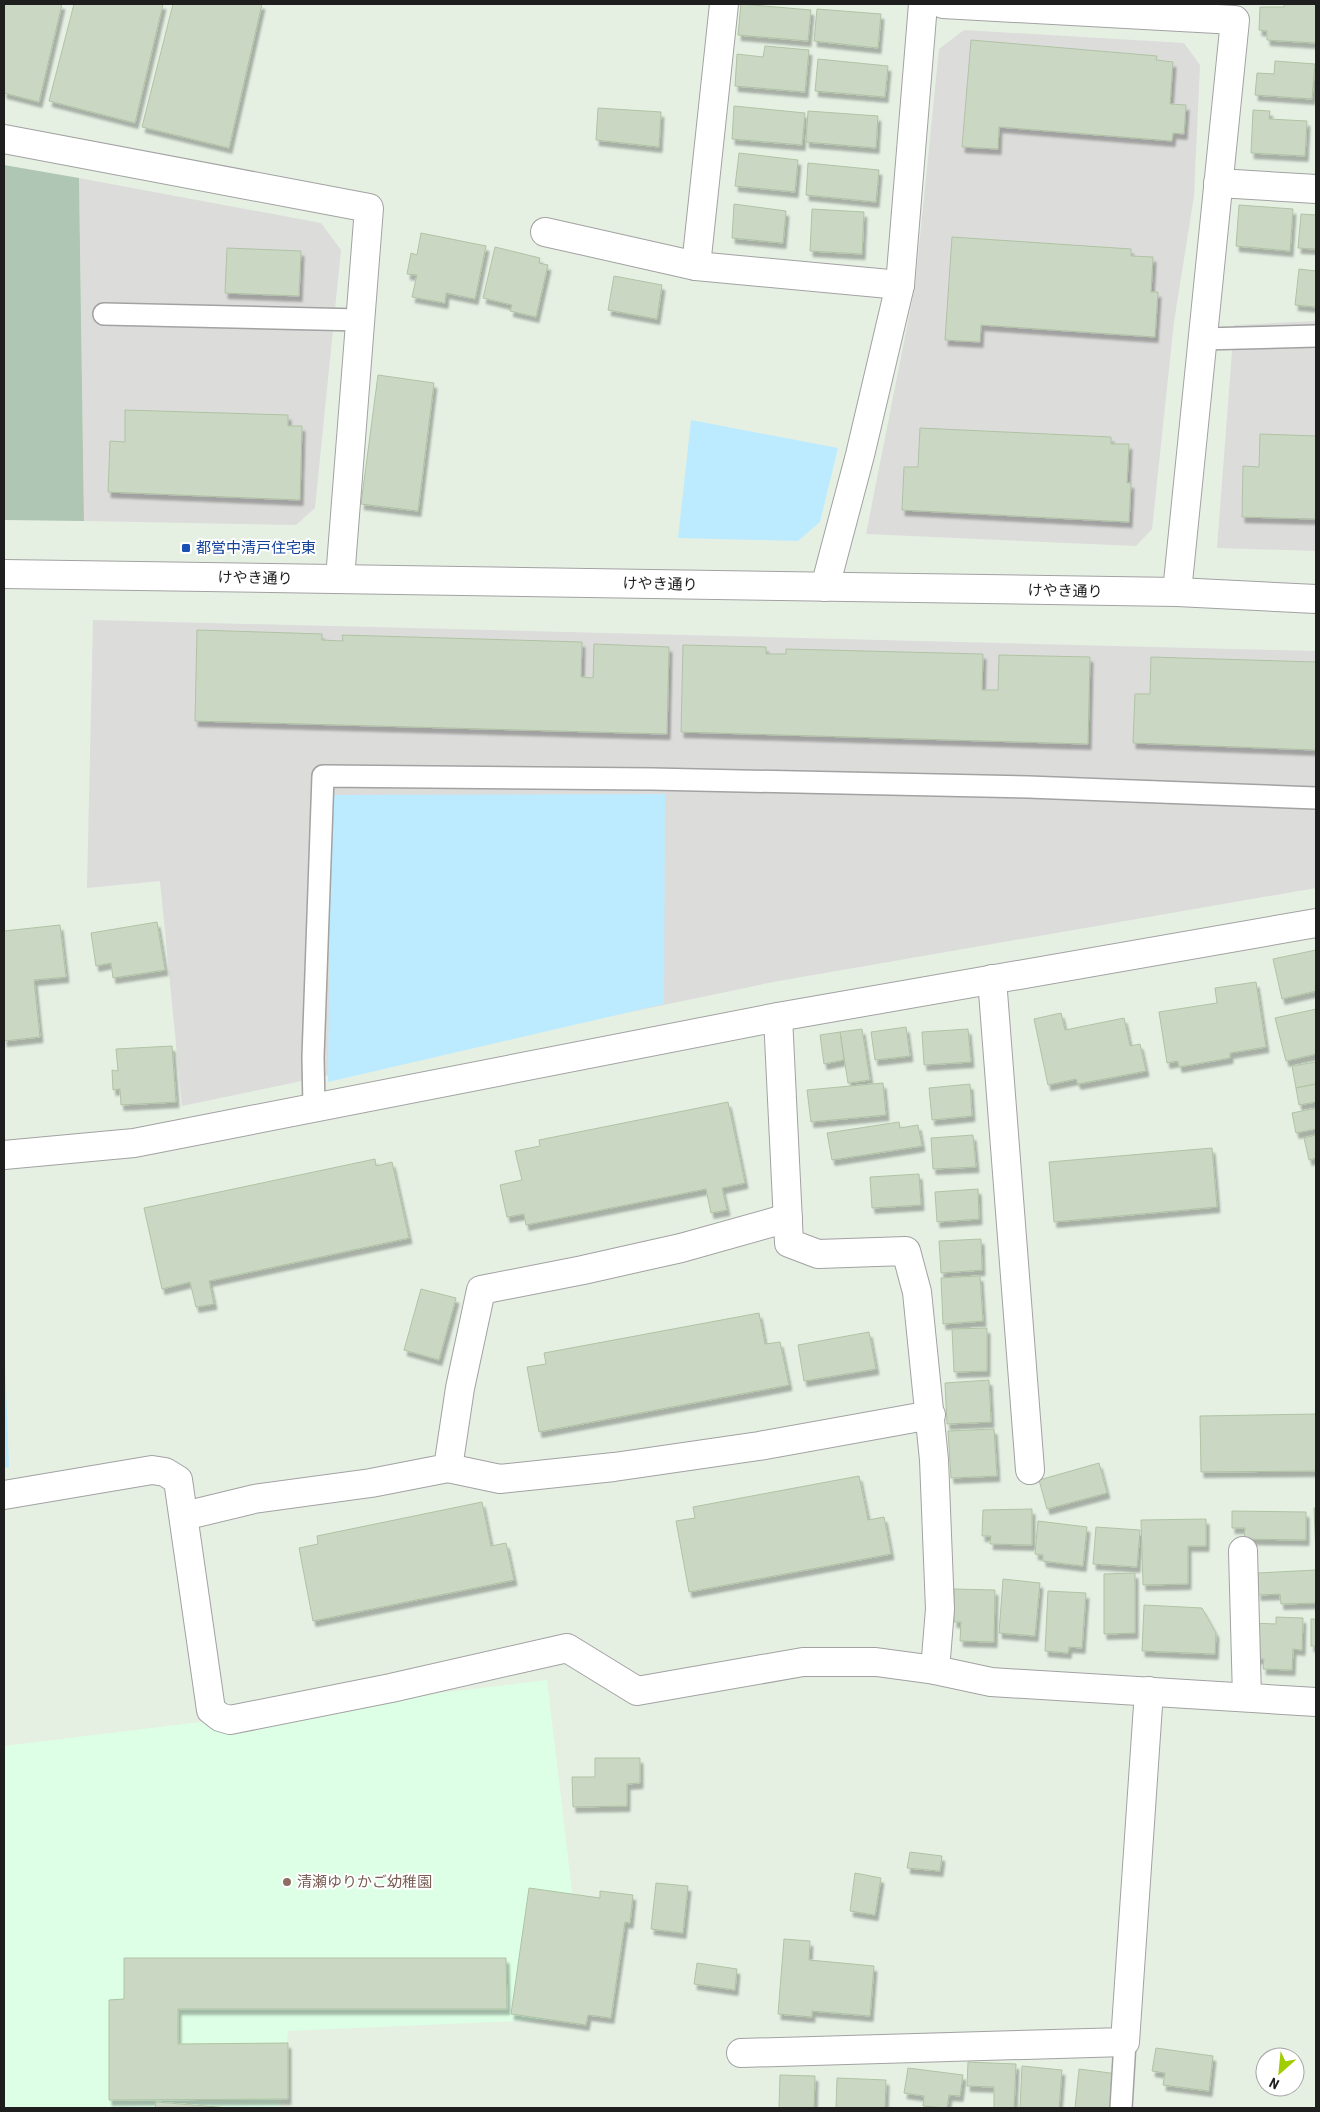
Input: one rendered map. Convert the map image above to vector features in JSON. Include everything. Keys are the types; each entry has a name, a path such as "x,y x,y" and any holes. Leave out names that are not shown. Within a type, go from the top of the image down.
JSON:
{"street":[{"path":"696,266 724,4"},
{"path":"824,587 860,455 900,285 922,4"},
{"path":"943,4 1236,12 1177,592"},
{"path":"4,139 370,208 340,579"},
{"path":"1218,183 1316,190"},
{"path":"545,232 696,266 900,285"},
{"name":"けやき通り","path":"4,574 1177,592 1316,599"},
{"path":"4,1155 134,1143 778,1017 1316,923"},
{"path":"992,979 1030,1470"},
{"path":"778,1017 789,1243 818,1254 906,1251 917,1292 931,1415 940,1608 935,1670"},
{"path":"448,1468 460,1388 481,1290 681,1248 788,1218"},
{"path":"184,1516 254,1499 371,1483 448,1468 500,1479 614,1467 759,1446 931,1415"},
{"path":"4,1495 152,1470 165,1472 178,1480 211,1710 230,1720 391,1688 567,1648 637,1692 803,1662 876,1662 935,1670 991,1682 1316,1702"},
{"path":"1243,1551 1247,1697"},
{"path":"741,2053 1125,2042 1149,1691"}],"lane":[{"path":"104,314 360,320"},
{"path":"1202,339 1316,336"},
{"path":"314,1108 313,1057 323,776 1018,787 1316,798"},
{"path":"1121,2108 1125,2042"}],"shaded area":[{"path":"964,30 1184,43 1200,65 1194,196 1174,322 1152,529 1136,546 866,534 915,286 939,49"},
{"path":"4,165 79,178 84,521 4,520"},
{"path":"79,178 321,223 341,250 315,508 296,525 84,521"},
{"path":"1316,321 1316,551 1217,548 1234,325"},
{"path":"691,420 838,448 820,522 798,541 678,538"},
{"path":"93,620 1316,651 1316,888 773,982 182,1106 160,881 87,888"},
{"path":"665,794 664,1004 328,1082 331,795"},
{"path":"4,1334 9,1467 4,1468"},
{"name":"清瀬ゆりかご幼稚園","path":"547,1680 587,2018 288,2031 280,2108 4,2108 4,1746"}],"building":[{"path":"4,4 62,4 39,102 4,93"},
{"path":"74,4 163,4 135,123 49,101"},
{"path":"173,4 262,4 229,148 142,127"},
{"path":"741,4 811,10 808,41 738,35"},
{"path":"1284,4 1316,4 1316,43 1267,40 1267,31 1259,30 1260,7 1284,7"},
{"path":"817,9 881,14 878,48 814,41"},
{"path":"971,40 1157,56 1156,60 1173,62 1170,104 1186,105 1184,134 1173,133 1172,141 999,127 998,149 962,147"},
{"path":"765,46 809,50 805,92 735,86 737,54 763,57"},
{"path":"818,59 888,66 885,97 815,91"},
{"path":"1275,61 1315,64 1312,99 1255,95 1257,73 1274,74"},
{"path":"734,106 805,113 802,145 732,139"},
{"path":"598,108 661,112 659,147 596,140"},
{"path":"1253,110 1270,111 1269,119 1307,121 1305,156 1251,153"},
{"path":"808,111 878,116 876,148 806,142"},
{"path":"739,153 798,160 795,192 735,186"},
{"path":"808,163 879,170 876,202 806,195"},
{"path":"734,204 786,211 783,243 732,238"},
{"path":"1239,205 1293,209 1290,251 1236,246"},
{"path":"812,209 864,212 862,254 810,251"},
{"path":"1301,214 1316,215 1316,249 1298,248"},
{"path":"421,233 486,246 475,299 446,293 445,303 412,297 417,275 407,274 411,253 417,255"},
{"path":"952,237 1131,249 1131,256 1153,257 1151,292 1158,292 1155,337 981,325 980,342 945,340"},
{"path":"495,247 540,258 539,263 548,265 536,317 510,311 512,305 483,298"},
{"path":"227,248 301,251 299,296 225,293"},
{"path":"1299,269 1316,271 1316,307 1295,305"},
{"path":"614,276 662,285 657,319 608,310"},
{"path":"378,375 434,383 418,511 361,504"},
{"path":"125,410 288,415 288,426 302,426 300,500 108,492 110,441 125,442"},
{"path":"920,428 1111,437 1111,444 1129,444 1127,483 1131,483 1129,522 902,510 904,467 918,467"},
{"path":"1260,434 1316,436 1316,519 1242,517 1243,466 1259,467"},
{"path":"197,630 322,634 322,640 343,641 342,635 582,642 581,677 593,678 594,644 669,647 667,734 195,721"},
{"path":"683,645 766,647 766,654 786,654 786,649 983,654 982,690 998,690 999,655 1090,657 1088,744 681,732"},
{"path":"1151,657 1316,662 1316,750 1133,743 1135,694 1150,694"},
{"path":"157,922 165,970 113,978 111,963 96,966 91,933"},
{"path":"60,925 66,977 34,980 40,1037 4,1041 4,931"},
{"path":"1316,950 1316,991 1282,999 1273,959"},
{"path":"1256,982 1266,1047 1230,1053 1230,1058 1179,1067 1178,1061 1167,1063 1159,1012 1217,1003 1215,988"},
{"path":"1316,1009 1316,1054 1286,1061 1275,1018"},
{"path":"1061,1013 1065,1030 1124,1018 1130,1046 1140,1044 1146,1071 1078,1084 1076,1079 1048,1085 1034,1019"},
{"path":"906,1027 910,1056 875,1060 871,1032"},
{"path":"862,1029 870,1080 848,1083 840,1032"},
{"path":"968,1029 971,1062 924,1065 922,1032"},
{"path":"840,1032 844,1060 824,1064 820,1035"},
{"path":"172,1046 176,1102 121,1105 120,1089 113,1090 112,1070 118,1071 116,1049"},
{"path":"1316,1062 1316,1084 1296,1088 1292,1066"},
{"path":"883,1083 886,1115 811,1122 807,1090"},
{"path":"970,1084 972,1116 932,1120 929,1088"},
{"path":"1316,1084 1316,1102 1299,1105 1296,1088"},
{"path":"728,1102 745,1183 722,1188 727,1210 711,1213 706,1189 526,1225 524,1214 507,1217 500,1185 522,1180 515,1151 540,1146 539,1140"},
{"path":"1316,1108 1316,1129 1296,1133 1292,1113"},
{"path":"899,1122 900,1128 918,1125 922,1146 832,1160 827,1133"},
{"path":"973,1135 976,1167 933,1169 931,1138"},
{"path":"1316,1135 1316,1158 1309,1160 1304,1138"},
{"path":"1212,1148 1217,1207 1054,1222 1049,1162"},
{"path":"375,1159 376,1166 392,1162 409,1238 209,1281 214,1304 196,1307 190,1282 162,1289 144,1208"},
{"path":"919,1174 921,1205 872,1208 870,1177"},
{"path":"978,1189 979,1219 937,1222 935,1192"},
{"path":"981,1239 982,1270 941,1273 939,1241"},
{"path":"980,1276 983,1321 943,1324 941,1278"},
{"path":"421,1289 456,1298 439,1360 404,1350"},
{"path":"759,1313 765,1344 780,1342 789,1385 539,1432 527,1367 546,1364 544,1353"},
{"path":"987,1328 987,1371 954,1372 952,1329"},
{"path":"869,1332 876,1369 804,1381 798,1345"},
{"path":"989,1380 991,1422 947,1424 945,1383"},
{"path":"1316,1414 1316,1471 1201,1472 1200,1416"},
{"path":"994,1429 997,1476 951,1478 948,1431"},
{"path":"1099,1463 1107,1493 1047,1509 1039,1480"},
{"path":"859,1476 868,1520 884,1517 891,1554 689,1592 676,1521 695,1518 693,1507"},
{"path":"482,1502 491,1546 506,1543 514,1580 313,1621 299,1548 318,1544 317,1536"},
{"path":"1314,1508 1316,1508 1316,1555"},
{"path":"1032,1509 1032,1545 990,1544 991,1536 982,1536 983,1510"},
{"path":"1232,1511 1306,1512 1306,1540 1244,1539 1245,1528 1232,1528"},
{"path":"1206,1519 1206,1546 1188,1546 1188,1584 1143,1585 1141,1520"},
{"path":"1038,1521 1087,1527 1083,1566 1043,1561 1043,1555 1035,1554"},
{"path":"1096,1527 1140,1530 1137,1567 1093,1564"},
{"path":"1316,1570 1316,1603 1281,1604 1280,1594 1258,1595 1258,1573"},
{"path":"1135,1573 1135,1633 1104,1634 1104,1574"},
{"path":"1003,1579 1040,1583 1035,1636 999,1633"},
{"path":"954,1589 995,1590 994,1642 960,1641 961,1622 954,1622"},
{"path":"1048,1591 1086,1593 1082,1648 1069,1647 1068,1653 1045,1651"},
{"path":"1144,1605 1202,1608 1216,1633 1215,1654 1142,1651"},
{"path":"1276,1617 1303,1618 1302,1650 1293,1649 1292,1670 1263,1669 1264,1659 1251,1658 1252,1623 1276,1624"},
{"path":"1311,1619 1316,1619 1316,1646 1311,1646"},
{"path":"595,1758 640,1758 640,1783 627,1784 627,1806 573,1807 572,1777 595,1777"},
{"path":"910,1852 942,1856 940,1871 907,1868"},
{"path":"855,1873 881,1878 875,1915 850,1911"},
{"path":"656,1883 688,1886 683,1933 651,1929"},
{"path":"529,1888 600,1898 600,1891 633,1895 630,1923 625,1922 611,2018 588,2015 586,2025 511,2014"},
{"path":"784,1939 810,1941 809,1960 874,1966 870,2016 812,2011 812,2017 778,2014"},
{"path":"124,1958 506,1958 507,2009 178,2009 178,2044 288,2043 288,2099 109,2100 109,2000 124,1999"},
{"path":"697,1963 737,1969 735,1990 694,1984"},
{"path":"1156,2048 1213,2056 1209,2091 1163,2085 1165,2073 1152,2071"},
{"path":"968,2062 1016,2064 1014,2108 994,2108 994,2087 967,2086"},
{"path":"1022,2066 1062,2070 1059,2108 1020,2108"},
{"path":"908,2068 963,2075 960,2096 949,2095 947,2108 923,2106 924,2096 904,2093"},
{"path":"1079,2069 1118,2074 1114,2108 1075,2108"},
{"path":"780,2075 815,2076 814,2108 779,2108"},
{"path":"837,2078 886,2080 885,2108 836,2108"},
{"path":"156,2102 230,2108 155,2108"}],"place":[{"name":"都営中清戸住宅東","path":"186,548"},
{"name":"清瀬ゆりかご幼稚園","path":"287,1882"}]}
